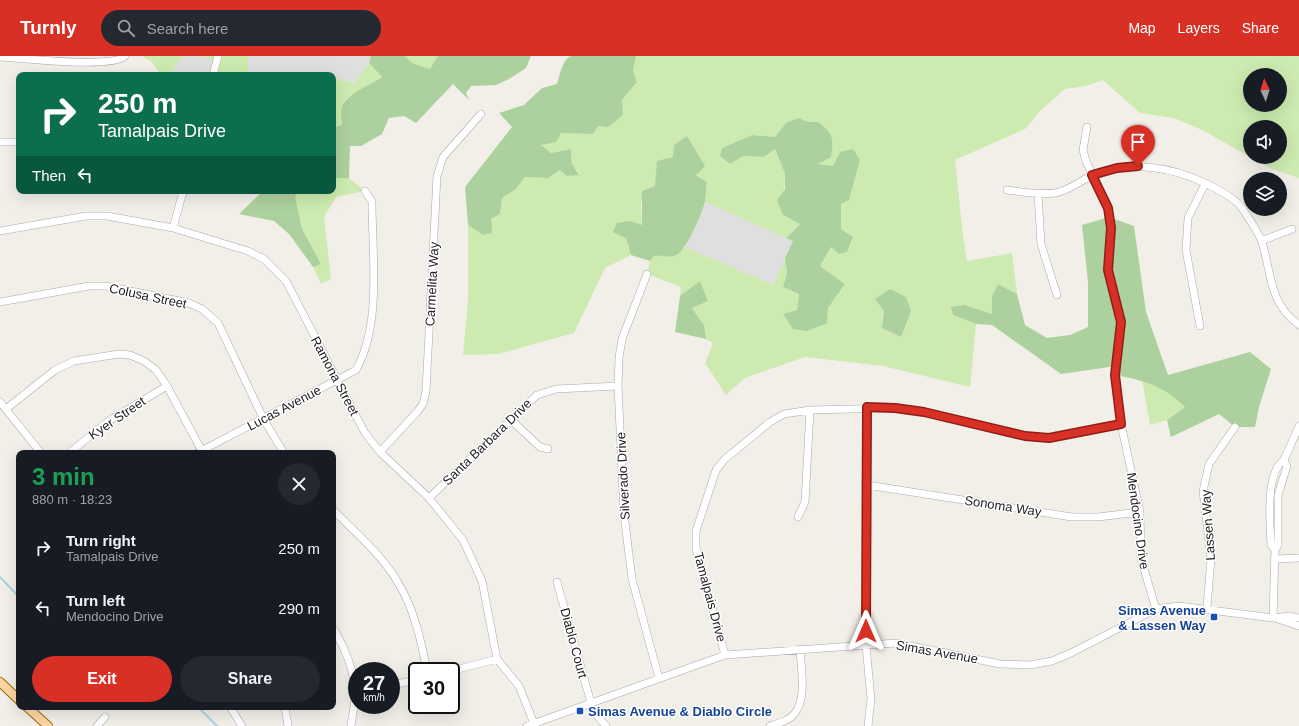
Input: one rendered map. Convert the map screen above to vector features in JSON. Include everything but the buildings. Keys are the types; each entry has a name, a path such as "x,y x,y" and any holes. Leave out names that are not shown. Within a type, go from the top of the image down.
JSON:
{"main road":[{"path":"0,682 16,697"},
{"path":"30,710 48,726"}],"street":[{"path":"0,57 27,57 104,63 122,60 125,56"},
{"path":"214,72 218,56"},
{"name":"Carmelita Way","path":"380,452 423,404 428,370 437,176 443,157 481,114"},
{"name":"Mendocino Drive","path":"1087,127 1083,150 1092,175 1108,208 1111,228 1108,270 1121,322 1115,375 1121,424 1140,512 1141,559 1156,609"},
{"path":"0,142 16,142"},
{"path":"1007,190 1038,194 1057,192 1072,188 1092,175 1117,168 1138,166 1187,174 1217,190 1243,209 1261,241 1277,302 1287,316 1299,325"},
{"path":"1200,326 1186,250 1188,218 1205,184"},
{"name":"Lucas Avenue","path":"205,450 356,370 363,358 373,311 372,202 365,191"},
{"path":"173,228 183,194"},
{"path":"1038,194 1041,244 1057,295"},
{"name":"Ramona Street","path":"0,231 86,216 107,216 173,228 248,251 264,259 286,281 365,433 380,452 429,498 464,540 482,581 497,659 519,686 532,725"},
{"path":"1261,241 1292,228"},
{"name":"Silverado Drive","path":"647,274 622,339 619,358 618,386 624,514 632,579 659,678"},
{"name":"Colusa Street","path":"0,302 89,286 106,286 189,303 202,309 218,323 264,420 282,450"},
{"path":"6,409 63,365 74,361 119,354 130,355 144,361 156,370 167,386 200,450"},
{"name":"Kyer Street","path":"73,450 110,420 167,386"},
{"name":"Santa Barbara Drive","path":"429,498 537,394 556,388 618,386"},
{"path":"0,402 39,450"},
{"path":"867,407 866,646 871,699 868,726"},
{"name":"Tamalpais Drive","path":"725,655 696,548 696,532 716,470 725,459 770,422 784,414 810,410 867,407 895,408 924,412 1025,436 1049,438 1121,424"},
{"path":"798,517 805,502 810,410"},
{"path":"511,420 540,448 548,448"},
{"path":"1273,618 1275,550 1270,544 1269,495 1279,463 1284,460 1299,426"},
{"name":"Lassen Way","path":"1207,608 1212,558 1203,491 1209,464 1235,427"},
{"name":"Sonoma Way","path":"867,485 1072,516 1098,517 1140,512"},
{"path":"336,513 374,552 397,580 410,604 420,634 425,662"},
{"path":"1274,559 1299,558"},
{"name":"Diablo Court","path":"558,582 591,704 594,712 606,726"},
{"name":"Simas Avenue","path":"532,725 725,655 896,643 1000,664 1030,665 1052,661 1071,653 1156,609 1179,606 1207,608 1273,618 1299,626"},
{"name":"Simas Avenue","path":"1273,618 1289,616 1299,618"},
{"path":"336,634 349,662"},
{"path":"770,726 786,721 794,714 801,700 802,678 800,649"},
{"path":"460,669 497,659"},
{"path":"232,710 242,726"},
{"path":"285,710 288,726"},
{"path":"351,726 353,714"},
{"path":"97,726 105,717"}],"shaded area":[{"path":"183,56 201,56 217,63 212,72 171,72"},
{"path":"248,56 371,56 369,63 354,83 336,78 336,72 249,72"},
{"path":"705,202 793,241 773,285 685,247"}],"green space":[{"path":"142,56 183,56 171,72 159,72 152,62"},
{"path":"201,56 248,56 249,72 217,72 217,63"},
{"path":"371,56 405,56 412,63 430,69 438,56 531,56 526,68 509,79 496,85 471,86 466,93 469,100 453,84 416,123 404,116 389,118 382,134 361,146 350,146 349,178 336,178 336,127 342,125 341,109 349,97 354,93 382,77 369,63"},
{"path":"405,56 438,56 430,70 412,63"},
{"path":"571,56 636,56 633,70 637,82 622,100 623,115 608,127 599,126 593,134 561,133 556,142 541,145 551,153 571,149 572,164 579,175 567,176 560,170 548,178 525,177 515,190 502,198 500,214 491,219 492,233 483,235 468,225 465,187 512,127 499,113 524,105 542,88 557,84 563,64"},
{"path":"636,56 1299,56 1299,178 1287,174 1287,172 1272,169 1263,164 1287,164 1287,120 1243,120 1243,153 1202,130 1174,118 1140,113 1103,80 1086,86 1065,89 1040,111 1025,129 955,160 967,261 1012,253 1017,294 998,284 992,296 992,314 965,305 953,315 976,324 970,387 883,366 805,357 745,378 726,395 705,363 713,343 706,339 704,325 692,308 700,282 680,296 681,287 647,274 650,261 654,256 678,254 685,247 773,285 785,258 787,273 783,287 799,294 797,310 783,314 828,308 845,284 820,266 831,247 853,237 841,229 841,204 855,177 860,160 840,152 833,166 817,164 818,122 809,122 798,118 786,123 775,137 752,135 722,148 730,164 743,156 764,157 775,149 785,174 783,215 800,223 786,238 705,202 707,182 673,157 655,187 641,203 642,225 626,238 631,255 605,268 574,333 498,354 463,355 468,301 468,225 483,235 491,219 500,214 502,198 515,190 525,177 548,178 560,170 579,174 572,164 571,149 551,153 541,145 561,133 593,134 637,82 633,70","holes":["884,311 911,311 907,321 882,328"]},
{"path":"369,63 382,77 350,96 341,108 342,125 336,127 336,78 354,83"},
{"path":"798,118 809,122 818,122 827,129 831,136 831,157 818,164 833,166 840,152 853,149 860,160 849,200 841,204 841,229 853,237 847,252 839,254 831,247 820,266 845,284 828,308 827,323 807,331 793,329 783,314 797,310 799,294 783,287 787,273 785,258 793,241 786,238 800,224 783,215 777,200 785,189 785,174 775,149 764,157 743,156 730,164 720,156 722,148 752,135 775,137 786,123"},
{"path":"687,136 705,166 696,175 707,182 704,206 698,221 686,245 678,254 669,257 654,256 650,261 631,255 626,238 613,232 617,223 630,221 642,225 642,191 655,186 657,161 673,157 674,145"},
{"path":"336,178 349,178 365,191 336,197 324,217 331,279 321,284 313,267 320,263 302,229 295,196 297,194 336,194"},
{"path":"260,194 297,194 295,196 302,229 321,264 313,267 289,234 274,221 239,214"},
{"path":"1109,217 1134,226 1146,312 1168,375 1250,352 1271,369 1259,407 1255,427 1235,427 1219,414 1171,437 1167,420 1185,407 1161,389 1135,379 1115,375 1116,366 1061,374 992,325 976,324 953,315 951,307 965,305 992,314 992,296 998,284 1017,294 1025,325 1047,338 1070,335 1088,327 1088,282 1082,225"},
{"path":"700,281 708,301 692,308 704,325 706,339 675,332 680,296"},
{"path":"890,289 906,297 911,311 901,337 882,328 884,311 875,299"},
{"path":"1142,379 1175,396 1185,407 1167,420 1150,425"}],"waterway":[{"path":"0,577 16,594"},
{"path":"201,710 217,726"}],"place":[{"name":"Simas Avenue & Lassen Way","path":"1214,617"},
{"name":"Simas Avenue & Diablo Circle","path":"580,711"}],"route":[{"path":"866,631 867,407 895,408 924,412 1025,436 1049,438 1121,424 1115,375 1121,322 1108,270 1111,228 1108,208 1092,175 1117,168 1138,166"}]}
